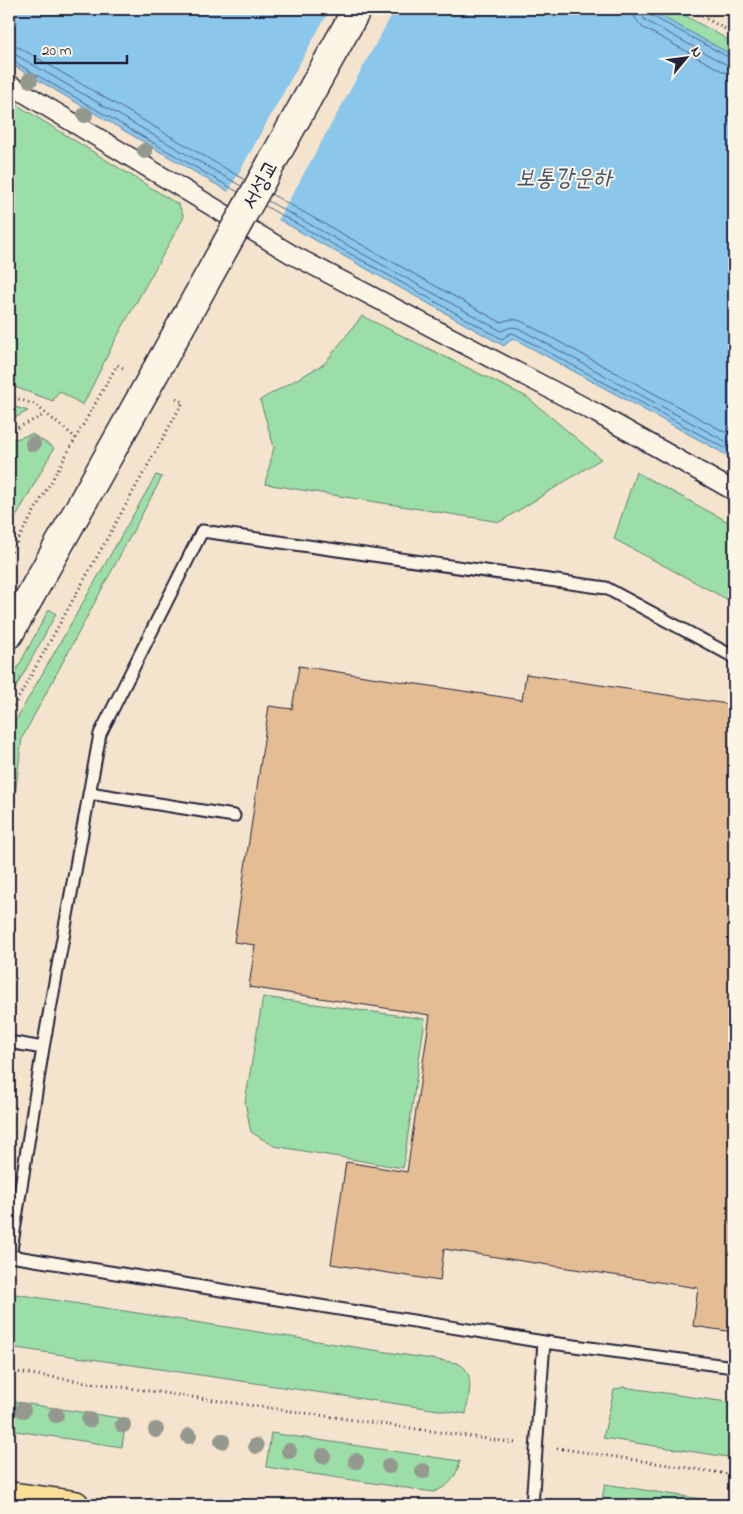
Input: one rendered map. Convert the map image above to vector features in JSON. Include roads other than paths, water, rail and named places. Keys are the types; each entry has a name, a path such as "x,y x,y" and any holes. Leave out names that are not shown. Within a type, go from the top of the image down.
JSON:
{"main road":[{"path":"9,1496 75,1505"}],"street":[{"name":"서성교","path":"9,634 357,9"},
{"path":"9,84 291,254 596,413 734,491"}],"lane":[{"path":"734,658 606,588 202,531 100,734 43,1048 10,1256 544,1342 734,1367"},
{"path":"88,793 234,816"},
{"path":"9,1042 43,1048"},
{"path":"532,1505 544,1342"}],"water":[{"name":"보통강운하","path":"9,9 648,9 734,56 734,459 513,338 504,346 210,181 9,63"}]}
